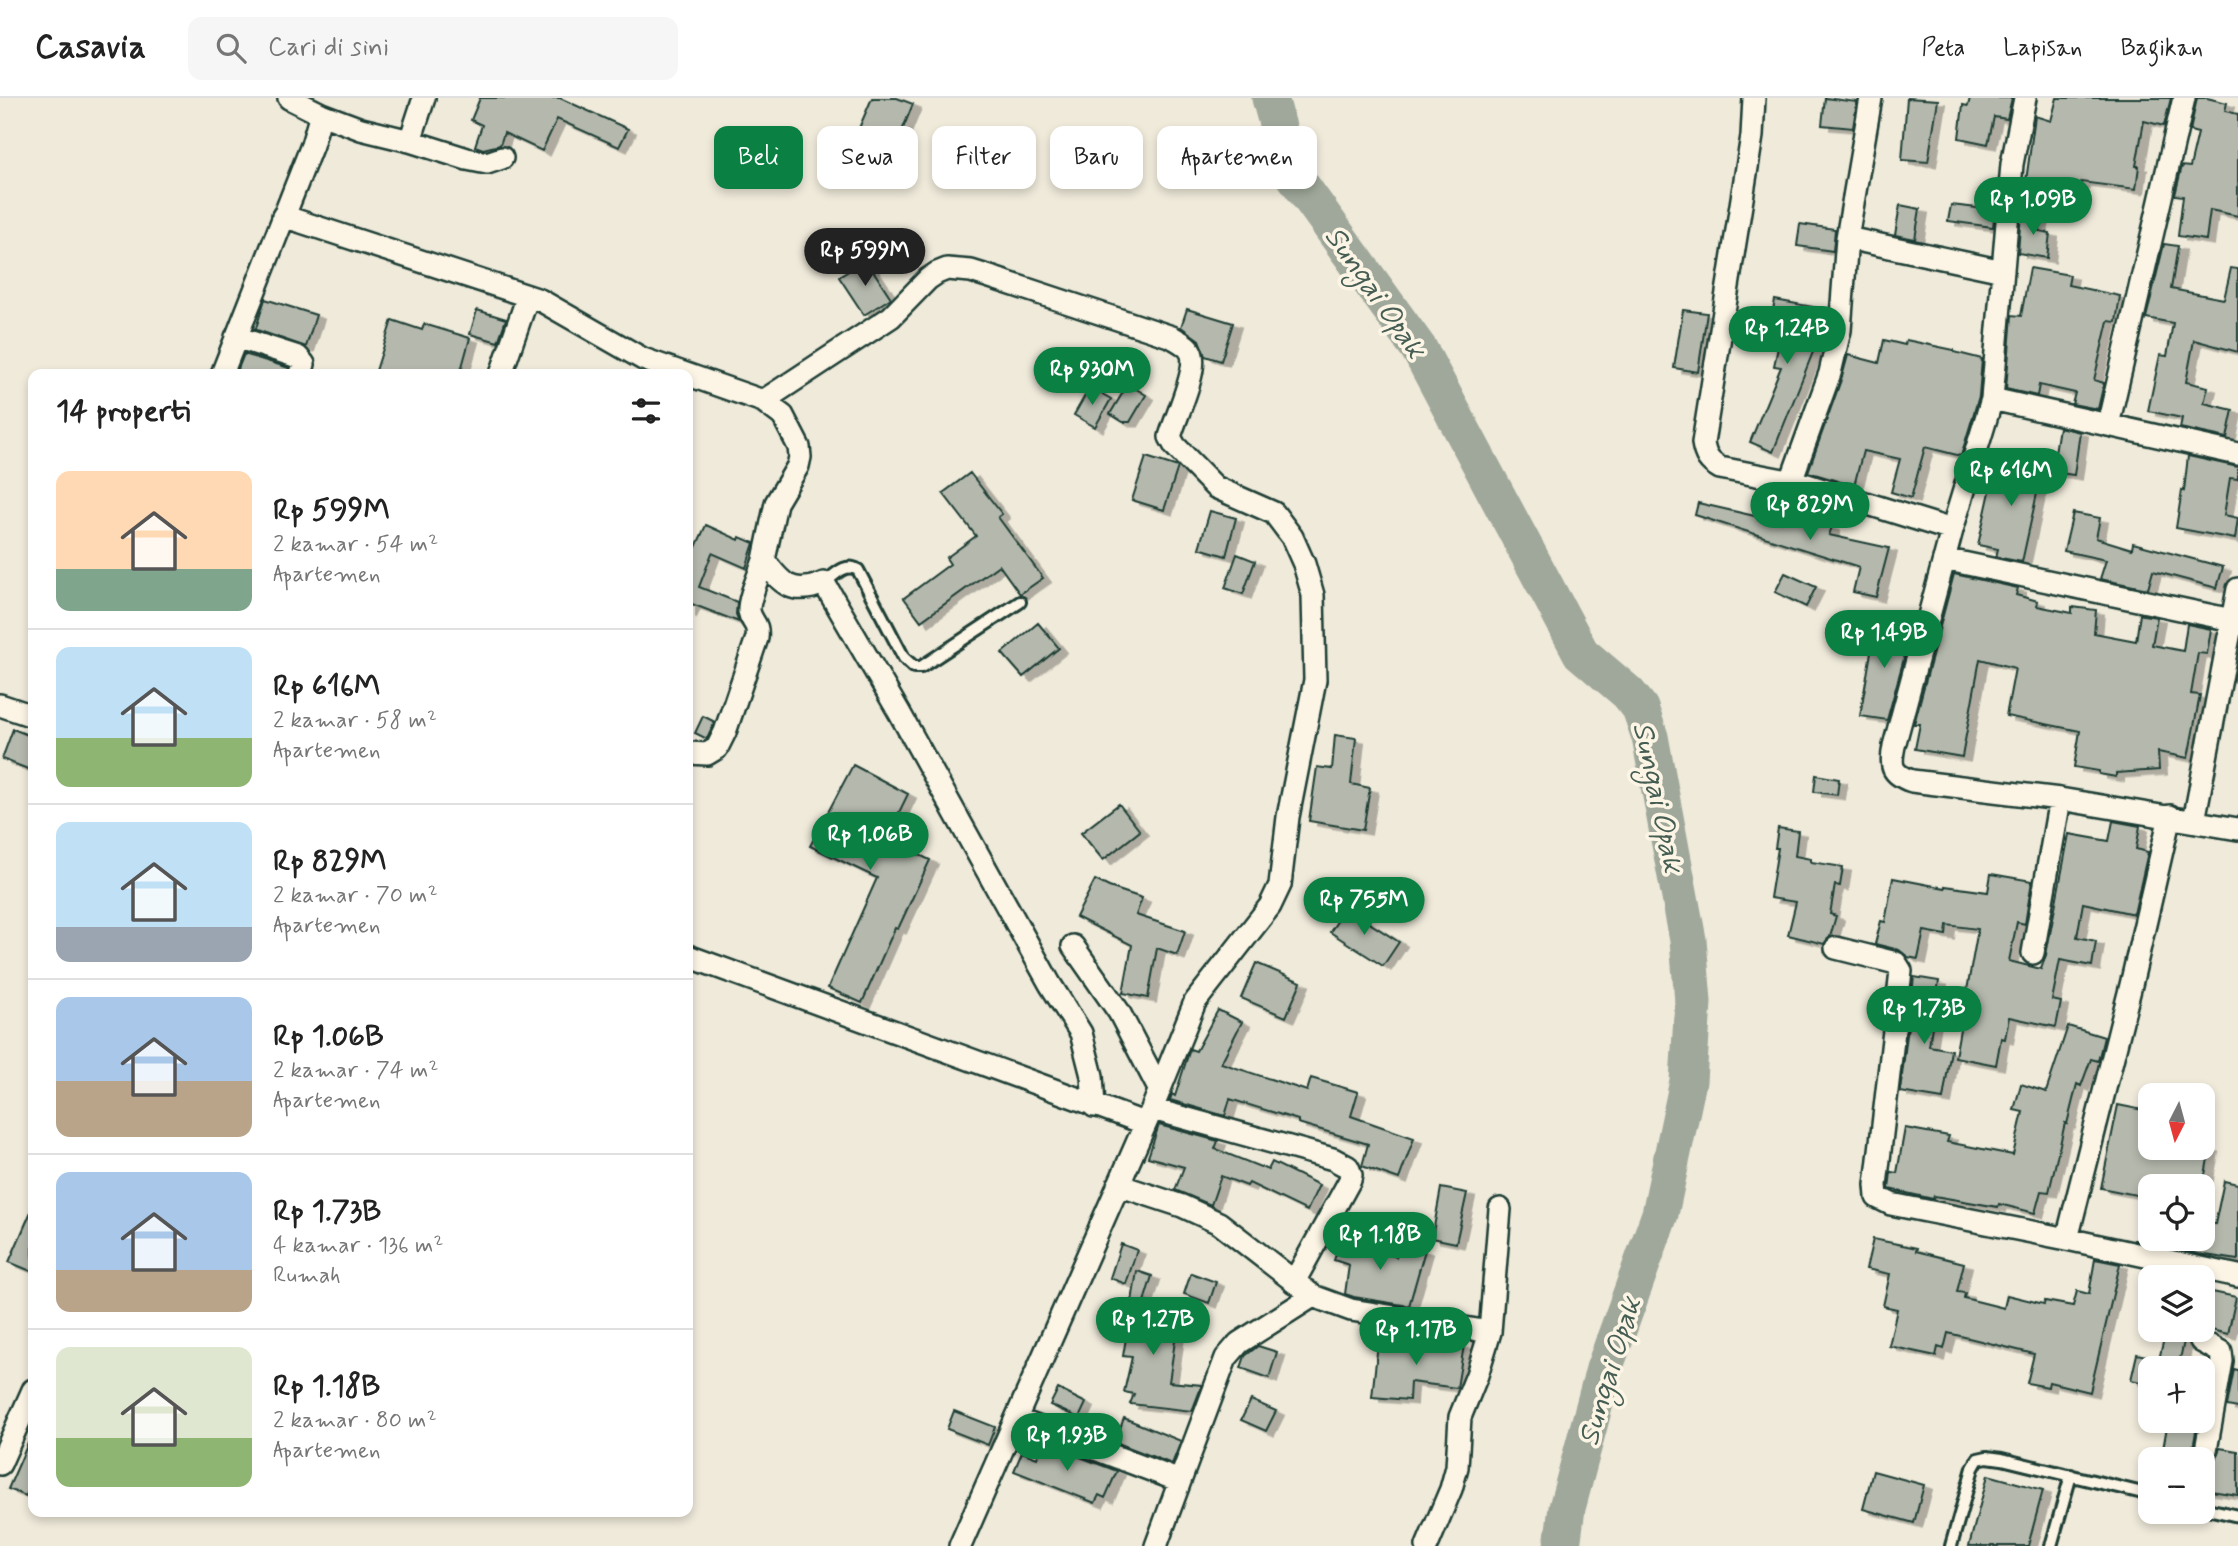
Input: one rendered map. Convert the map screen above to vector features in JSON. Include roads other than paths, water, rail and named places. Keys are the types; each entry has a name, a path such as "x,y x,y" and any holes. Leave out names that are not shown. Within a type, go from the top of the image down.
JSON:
{"street":[{"path":"289,98 361,129 467,159 487,163 502,158"},
{"path":"410,141 425,98"},
{"path":"1754,98 1752,136 1703,443 1705,455 1712,464 1720,468 1791,481 1952,530"},
{"path":"1791,481 1830,373 1838,341 1847,238 1871,98"},
{"path":"2025,98 2012,164 1992,399 1944,559 1891,757 1893,768 1899,777 1912,781 2060,799 2238,829"},
{"path":"2108,425 2184,98"},
{"path":"224,369 312,145 321,114"},
{"path":"283,216 540,300 640,367"},
{"path":"1847,238 2003,271"},
{"path":"763,401 891,317 928,279 947,269 971,271 1172,337 1188,347 1193,356 1170,437 1175,446 1215,487 1274,513 1292,537 1313,595 1315,680 1288,817 1280,885 1270,906 1195,1002 960,1546"},
{"path":"503,369 528,296"},
{"path":"236,337 298,357 304,364 302,369"},
{"path":"693,382 763,401 783,416 795,437 800,457 798,466 776,503 764,560 749,609 758,627 757,638 725,732 717,748 706,754 693,753"},
{"path":"1992,399 2238,454"},
{"path":"1944,559 2232,620"},
{"path":"764,560 779,580 798,589 810,589 824,583 899,712 1050,985 1082,1033 1092,1076 1094,1106"},
{"path":"2194,821 2238,589"},
{"path":"0,705 28,714"},
{"path":"2033,953 2060,799"},
{"path":"2067,1239 2170,816"},
{"path":"1073,947 1119,1012 1151,1107"},
{"path":"1836,948 1896,963 1900,971 1876,1185 1877,1197 1891,1204 2067,1239 2169,1265"},
{"path":"693,958 1094,1106 1151,1107 1333,1159 1348,1167 1350,1180 1294,1282"},
{"path":"1118,1185 1182,1206 1219,1223 1313,1296 1351,1310 1483,1331"},
{"path":"1427,1546 1451,1489 1457,1467 1460,1417 1476,1375 1500,1209"},
{"path":"2215,1275 2238,1276"},
{"path":"1156,1546 1226,1358 1239,1343 1313,1296"},
{"path":"2202,1342 2221,1352 2222,1361 2207,1447"},
{"path":"0,1464 28,1401"},
{"path":"1016,1419 1180,1481"}],"lane":[{"path":"824,583 845,567 858,570 904,658 914,667 921,667 1020,603"},
{"path":"1951,1546 1978,1458 2002,1459 2138,1492"},
{"path":"2052,1546 2071,1475"},
{"path":"2215,1511 2238,1516"}],"waterway":[{"name":"Sungai Opak","path":"1270,98 1293,174 1419,349 1581,653 1628,693 1640,708 1650,737 1688,940 1693,1002 1688,1081 1660,1214 1604,1369 1567,1508 1562,1546"}]}
